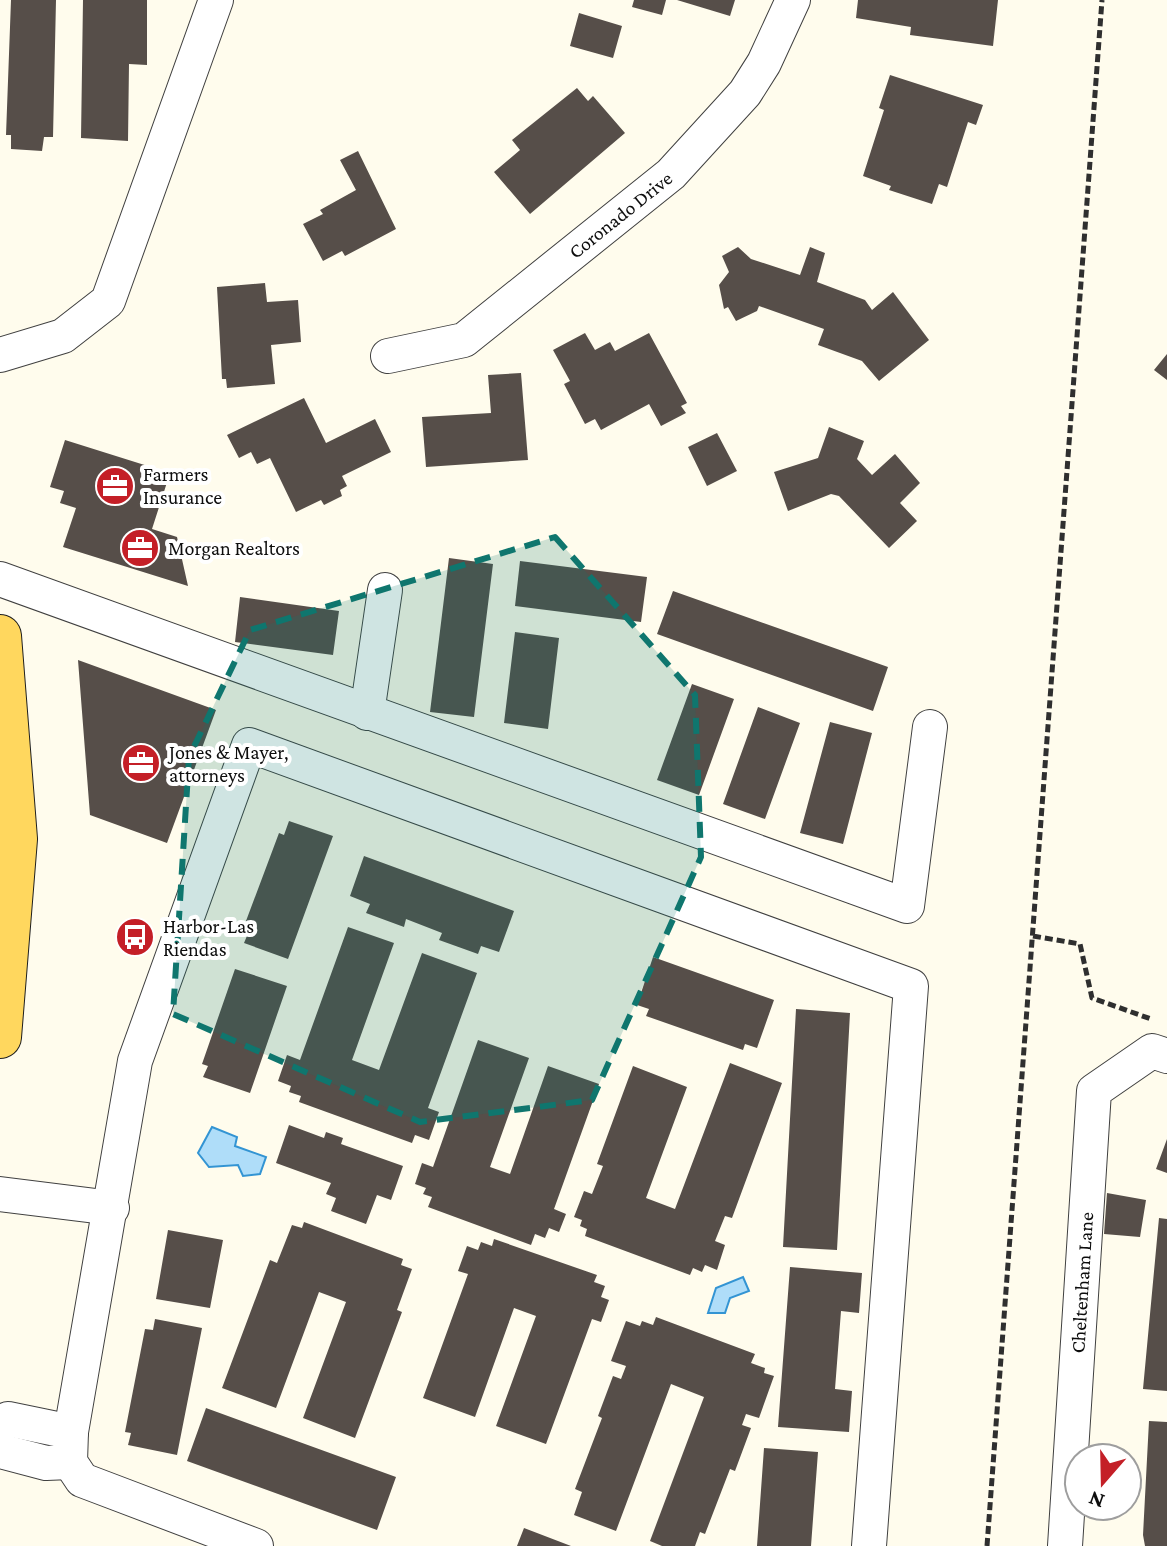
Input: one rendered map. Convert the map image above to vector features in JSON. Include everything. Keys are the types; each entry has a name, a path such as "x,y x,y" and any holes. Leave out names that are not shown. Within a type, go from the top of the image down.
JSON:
{"main road":[{"path":"0,636 6,778 16,839 0,1037"}],"street":[{"path":"0,355 63,336 108,301 216,0"},
{"name":"Coronado Drive","path":"388,356 464,340 671,174 745,93 764,63 793,0"},
{"path":"0,579 907,906 930,727"},
{"path":"367,713 385,590"},
{"path":"256,1546 82,1480 70,1447 135,1061 249,745 911,986 869,1546"},
{"name":"Cheltenham Lane","path":"1065,1546 1094,1091 1157,1042"},
{"path":"0,1194 112,1208"},
{"path":"0,1424 8,1419 70,1447"},
{"path":"0,1451 46,1463 70,1447"}],"path":[{"path":"987,1546 1102,0"},
{"path":"1033,936 1080,944 1092,998 1157,1042"}],"highlighted area":[{"path":"555,537 695,695 701,857 592,1100 420,1122 173,1014 189,757 250,630"}],"water":[{"path":"212,1127 237,1137 235,1146 266,1157 260,1174 243,1176 238,1165 209,1167 198,1153"},
{"path":"743,1277 749,1291 730,1298 725,1313 708,1313 716,1288"}],"building":[{"path":"11,0 56,0 53,137 44,137 42,151 11,149 11,135 6,135"},
{"path":"83,0 147,0 147,65 129,64 128,141 81,138"},
{"path":"634,0 666,0 662,15 632,7"},
{"path":"677,0 735,0 730,16"},
{"path":"858,0 998,0 993,46 910,35 911,27 856,18"},
{"path":"579,13 622,26 613,58 570,46"},
{"path":"890,75 983,105 976,125 968,122 947,187 939,184 932,204 889,190 891,186 863,176 884,110 879,108"},
{"path":"577,88 588,101 593,96 625,133 530,214 494,172 520,150 512,140"},
{"path":"358,151 396,229 345,256 342,251 323,261 303,224 323,214 320,210 356,190 340,160"},
{"path":"738,247 751,259 800,275 810,247 825,253 817,282 865,300 872,310 893,292 929,340 879,381 862,361 818,345 824,329 759,306 757,311 736,321 728,307 724,309 719,285 729,272 722,256"},
{"path":"265,283 267,302 298,300 301,342 271,345 275,384 227,388 226,379 222,379 217,287"},
{"path":"585,333 595,350 610,342 615,351 649,333 687,403 681,406 686,413 661,426 649,404 601,430 595,419 585,424 564,384 570,381 553,350"},
{"path":"1167,354 1167,380 1154,370"},
{"path":"521,373 528,460 426,467 422,417 491,413 488,375"},
{"path":"304,398 326,443 375,419 391,452 342,476 347,486 340,490 342,496 324,505 321,500 296,512 270,458 257,464 251,452 239,458 227,435"},
{"path":"829,427 864,441 857,459 872,475 895,454 920,483 900,503 917,521 889,548 839,496 831,494 788,511 774,472 818,458"},
{"path":"717,433 737,471 707,486 688,447"},
{"path":"65,440 170,473 152,529 177,537 188,586 63,547 76,508 60,503 64,491 50,487"},
{"path":"449,558 493,564 474,717 430,712"},
{"path":"520,561 647,577 641,622 515,606"},
{"path":"673,591 888,667 873,711 657,634"},
{"path":"240,597 339,611 333,655 235,642"},
{"path":"515,632 559,638 548,729 504,723"},
{"name":"Jones & Mayer, attorneys","path":"78,660 216,710 167,843 90,815"},
{"path":"692,684 734,699 699,795 657,780"},
{"path":"758,707 800,723 765,819 723,804"},
{"path":"830,722 872,733 843,844 800,833"},
{"path":"289,821 333,836 288,959 244,943 249,931 243,929 279,833 284,835"},
{"path":"364,856 514,911 499,952 481,946 478,954 439,940 442,933 406,919 404,927 366,913 370,904 350,896"},
{"path":"348,927 394,943 352,1060 379,1070 422,953 477,973 428,1108 439,1112 429,1140 415,1135 412,1143 299,1102 301,1096 289,1092 291,1086 278,1081 287,1055 300,1060"},
{"path":"653,957 774,1000 757,1048 745,1044 743,1050 646,1016 649,1009 637,1005"},
{"path":"235,969 287,986 250,1093 203,1077 208,1066 202,1064"},
{"path":"796,1009 850,1013 837,1250 783,1247"},
{"path":"478,1040 529,1058 490,1167 510,1174 548,1066 599,1084 554,1209 566,1214 559,1232 549,1228 545,1238 535,1234 531,1245 428,1207 432,1197 423,1194 426,1188 415,1184 422,1163 433,1167"},
{"path":"730,1063 782,1083 732,1218 725,1216 715,1241 725,1245 717,1270 705,1265 702,1272 693,1268 690,1275 585,1236 587,1229 580,1226 582,1220 574,1217 584,1191 592,1194 603,1166 597,1164 633,1066 687,1087 646,1198 675,1209"},
{"path":"289,1125 324,1138 326,1132 343,1138 341,1144 403,1166 391,1200 377,1195 366,1224 331,1211 336,1198 326,1194 331,1183 276,1163"},
{"path":"1167,1139 1167,1173 1156,1169"},
{"path":"1107,1193 1146,1200 1140,1237 1104,1234"},
{"path":"1159,1218 1167,1219 1167,1391 1143,1389"},
{"path":"304,1222 403,1259 401,1265 412,1269 397,1310 402,1312 355,1438 303,1418 346,1302 319,1292 276,1408 222,1388 270,1260 277,1263 292,1225 302,1228"},
{"path":"168,1230 223,1240 210,1308 156,1299"},
{"path":"494,1239 597,1275 594,1282 605,1286 601,1297 609,1300 601,1322 592,1319 546,1444 496,1426 536,1316 514,1308 475,1417 423,1398 468,1274 458,1271 467,1246 478,1250 481,1242 492,1246"},
{"path":"790,1267 862,1273 859,1313 841,1311 835,1389 852,1391 849,1432 778,1427"},
{"path":"656,1317 755,1354 751,1363 765,1368 764,1373 774,1376 759,1418 746,1414 742,1425 751,1428 735,1471 730,1469 705,1534 700,1532 695,1546 662,1546 650,1541 704,1397 671,1384 616,1531 574,1515 582,1492 575,1489 602,1418 598,1416 613,1376 621,1379 626,1366 611,1361 626,1321 640,1326 642,1321 653,1325"},
{"path":"155,1319 202,1328 177,1455 128,1445 131,1433 125,1432 145,1329 153,1330"},
{"path":"206,1408 396,1477 377,1530 187,1461"},
{"path":"1149,1421 1167,1422 1167,1546 1145,1546 1143,1535"},
{"path":"764,1448 818,1452 811,1546 757,1546"},
{"path":"524,1528 571,1546 517,1546"}],"place":[{"name":"Farmers Insurance","path":"115,486"},
{"name":"Morgan Realtors","path":"140,548"},
{"name":"Jones & Mayer, attorneys","path":"141,763"},
{"name":"Harbor-Las Riendas","path":"135,937"}]}
